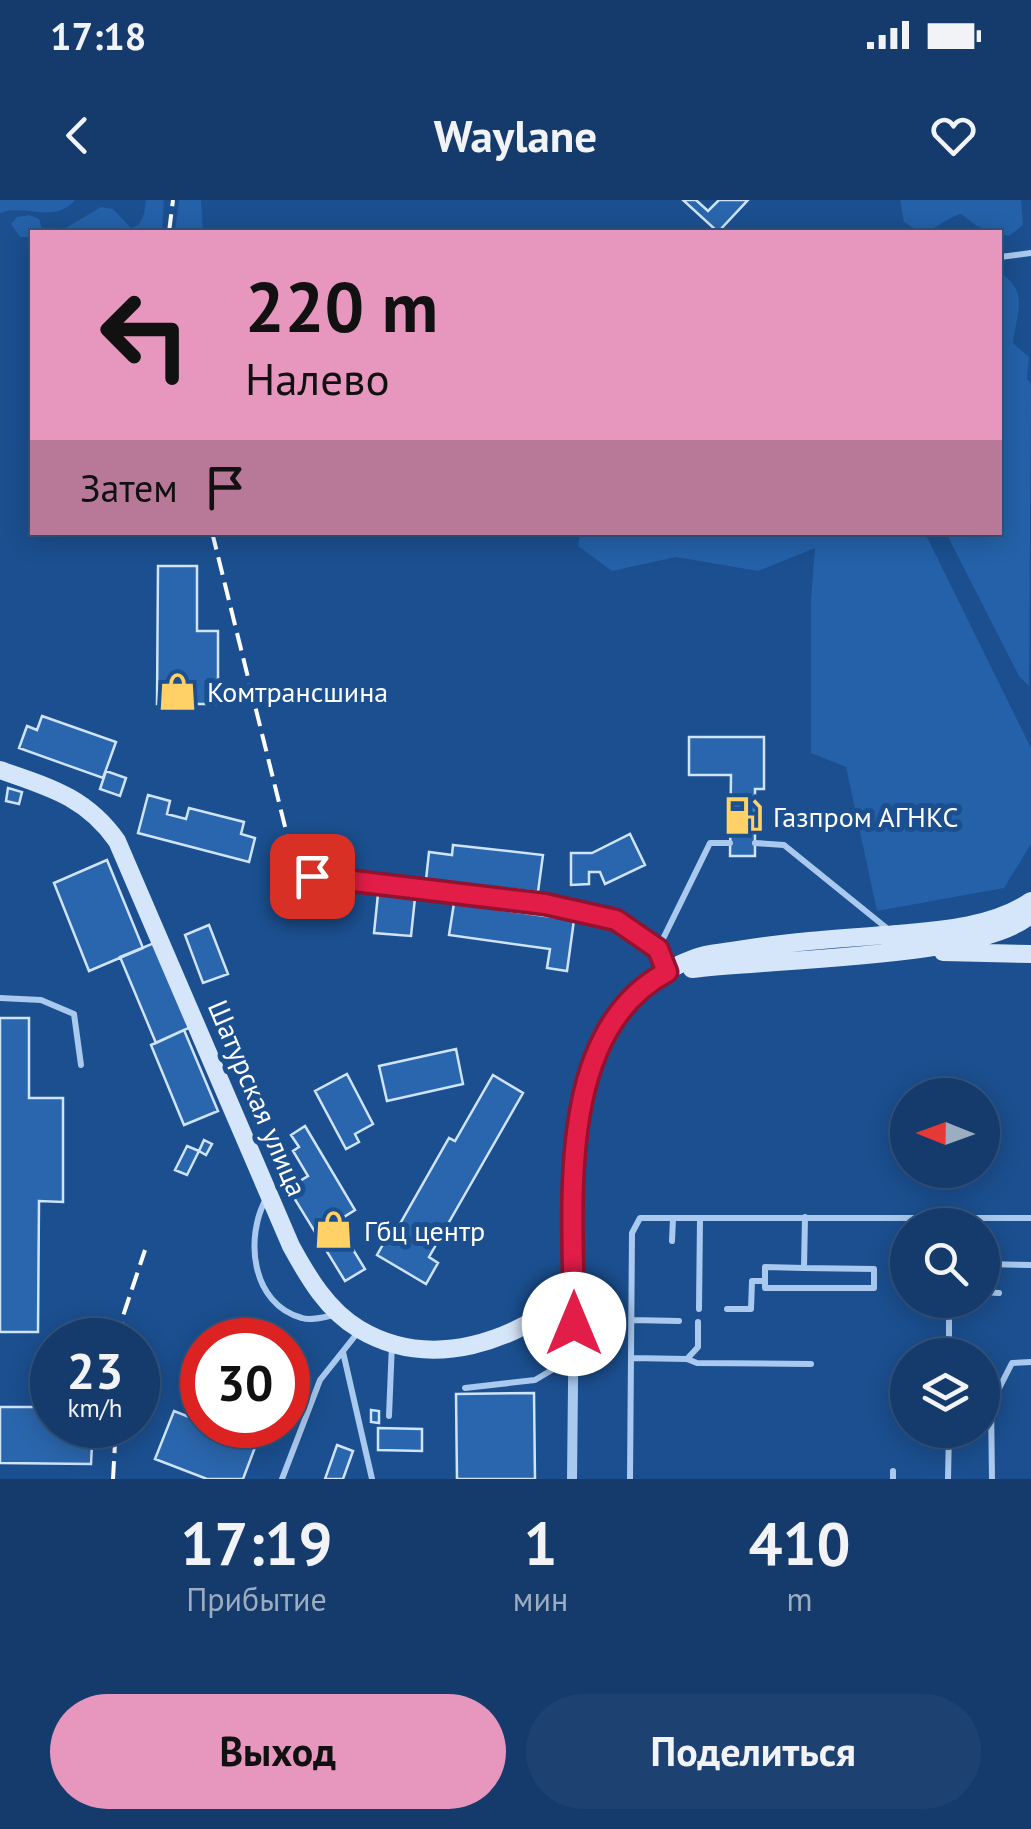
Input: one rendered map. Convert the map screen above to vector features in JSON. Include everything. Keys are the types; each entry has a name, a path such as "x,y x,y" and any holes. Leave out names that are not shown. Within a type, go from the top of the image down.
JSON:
{"main road":[{"name":"Шатурская улица","path":"0,770 47,786 86,806 117,841 269,1194 312,1284 340,1314 360,1330 392,1342 422,1348 462,1348 492,1342 549,1312 574,1290"},
{"path":"667,972 918,949 980,938 1024,920 1031,902"},
{"path":"574,1290 575,1153 589,1073 606,1031 637,991 695,957 747,948 1024,920"},
{"path":"918,949 1031,954"}],"street":[{"path":"572,1479 574,1290"}],"lane":[{"path":"1002,256 1031,254"},
{"path":"658,949 710,843 730,842"},
{"path":"755,843 784,845 894,934"},
{"path":"312,876 545,904 616,920 658,949 667,972"},
{"path":"0,998 41,1000 74,1014 81,1065"},
{"path":"269,1194 260,1210 254,1242 258,1278 281,1309 306,1320 340,1314"},
{"path":"630,1479 634,1225 640,1218 890,1220"},
{"path":"672,1218 672,1241"},
{"path":"699,1309 700,1218"},
{"path":"804,1268 805,1218"},
{"path":"1000,1219 1031,1218"},
{"path":"1000,1264 1031,1264"},
{"path":"765,1268 804,1268 874,1269 874,1288 765,1288 765,1268"},
{"path":"727,1309 751,1309 752,1281 765,1281"},
{"path":"632,1320 678,1320"},
{"path":"686,1359 698,1347 698,1322"},
{"path":"282,1479 320,1380 360,1330"},
{"path":"388,1416 392,1342"},
{"path":"343,1351 372,1479"},
{"path":"465,1388 535,1380 573,1358"},
{"path":"631,1358 810,1364"},
{"path":"992,1479 991,1404 1012,1364 1031,1362"},
{"path":"948,1448 948,1479"}],"shaded area":[{"path":"0,200 75,200 58,211 0,213"},
{"path":"146,200 164,200 162,230 62,230 101,207 113,209 131,228 144,213"},
{"path":"179,200 201,200 203,230 175,230"},
{"path":"900,200 1021,200 1023,225 1009,236 1002,230 977,226 961,214 927,230 904,222"},
{"path":"30,215 39,219 42,229 30,230 30,237 20,237 11,224 17,217"},
{"path":"1002,274 1010,280 1018,296 1013,343 1029,357 1027,379 1031,384 1029,686 1019,676 947,535 1002,535"},
{"path":"580,535 926,535 1031,748 1031,844 1004,888 877,911 846,767 811,753 811,598 815,548 758,571 676,557 612,571 578,546"}],"building":[{"path":"683,200 696,200 708,211 719,200 748,200 716,230"},
{"path":"158,566 197,566 197,631 218,631 218,704 157,704"},
{"path":"42,716 116,742 103,778 19,748 27,726 37,730"},
{"name":"Газпром АГНКС","path":"689,737 764,737 764,789 755,789 755,856 730,856 731,775 689,775"},
{"path":"106,771 126,778 120,796 100,789"},
{"path":"8,788 22,792 19,804 6,801"},
{"path":"148,795 170,801 167,814 186,819 189,808 244,822 241,834 255,838 249,862 138,833"},
{"path":"630,834 645,865 605,884 600,872 589,872 589,884 571,885 571,853 592,853"},
{"path":"453,845 543,855 538,892 426,880 429,852 452,855"},
{"path":"107,860 143,948 89,971 54,883"},
{"path":"378,894 415,898 411,936 374,933"},
{"path":"454,903 574,920 567,971 547,968 550,949 449,935"},
{"path":"209,925 228,974 203,983 185,935"},
{"path":"154,943 191,1027 156,1043 120,957"},
{"path":"0,1018 29,1018 29,1098 63,1098 63,1202 39,1201 38,1318 30,1318 30,1332 0,1332"},
{"path":"184,1030 218,1111 184,1125 151,1045"},
{"path":"456,1049 463,1084 387,1101 379,1066"},
{"path":"347,1074 373,1124 355,1134 359,1142 346,1149 315,1091"},
{"path":"493,1075 523,1093 429,1257 438,1263 426,1284 377,1255 389,1234 393,1236 449,1138 455,1141"},
{"path":"305,1126 355,1210 336,1222 365,1269 345,1281 288,1188 308,1176 293,1151 299,1147 291,1135"},
{"path":"204,1140 212,1144 206,1155 199,1151"},
{"path":"187,1146 199,1151 187,1175 175,1170"},
{"path":"534,1393 535,1479 457,1479 456,1394"},
{"path":"0,1407 30,1407 30,1448 92,1448 91,1464 0,1463"},
{"path":"371,1410 379,1411 379,1423 371,1422"},
{"path":"174,1411 180,1413 180,1448 255,1448 243,1479 207,1479 155,1459"},
{"path":"378,1428 422,1429 422,1451 378,1450"},
{"path":"337,1445 353,1451 343,1479 325,1479"}],"railway":[{"path":"169,230 173,200"},
{"path":"213,535 295,867"},
{"path":"122,1318 145,1250"},
{"path":"113,1479 115,1448"}],"place":[{"name":"Комтрансшина","path":"177,691"},
{"name":"Газпром АГНКС","path":"743,816"},
{"name":"Гбц центр","path":"334,1230"}],"route":[{"path":"312,876 545,904 616,920 658,949 667,972 637,991 612,1020 589,1073 582,1101 573,1196 574,1324"}]}
